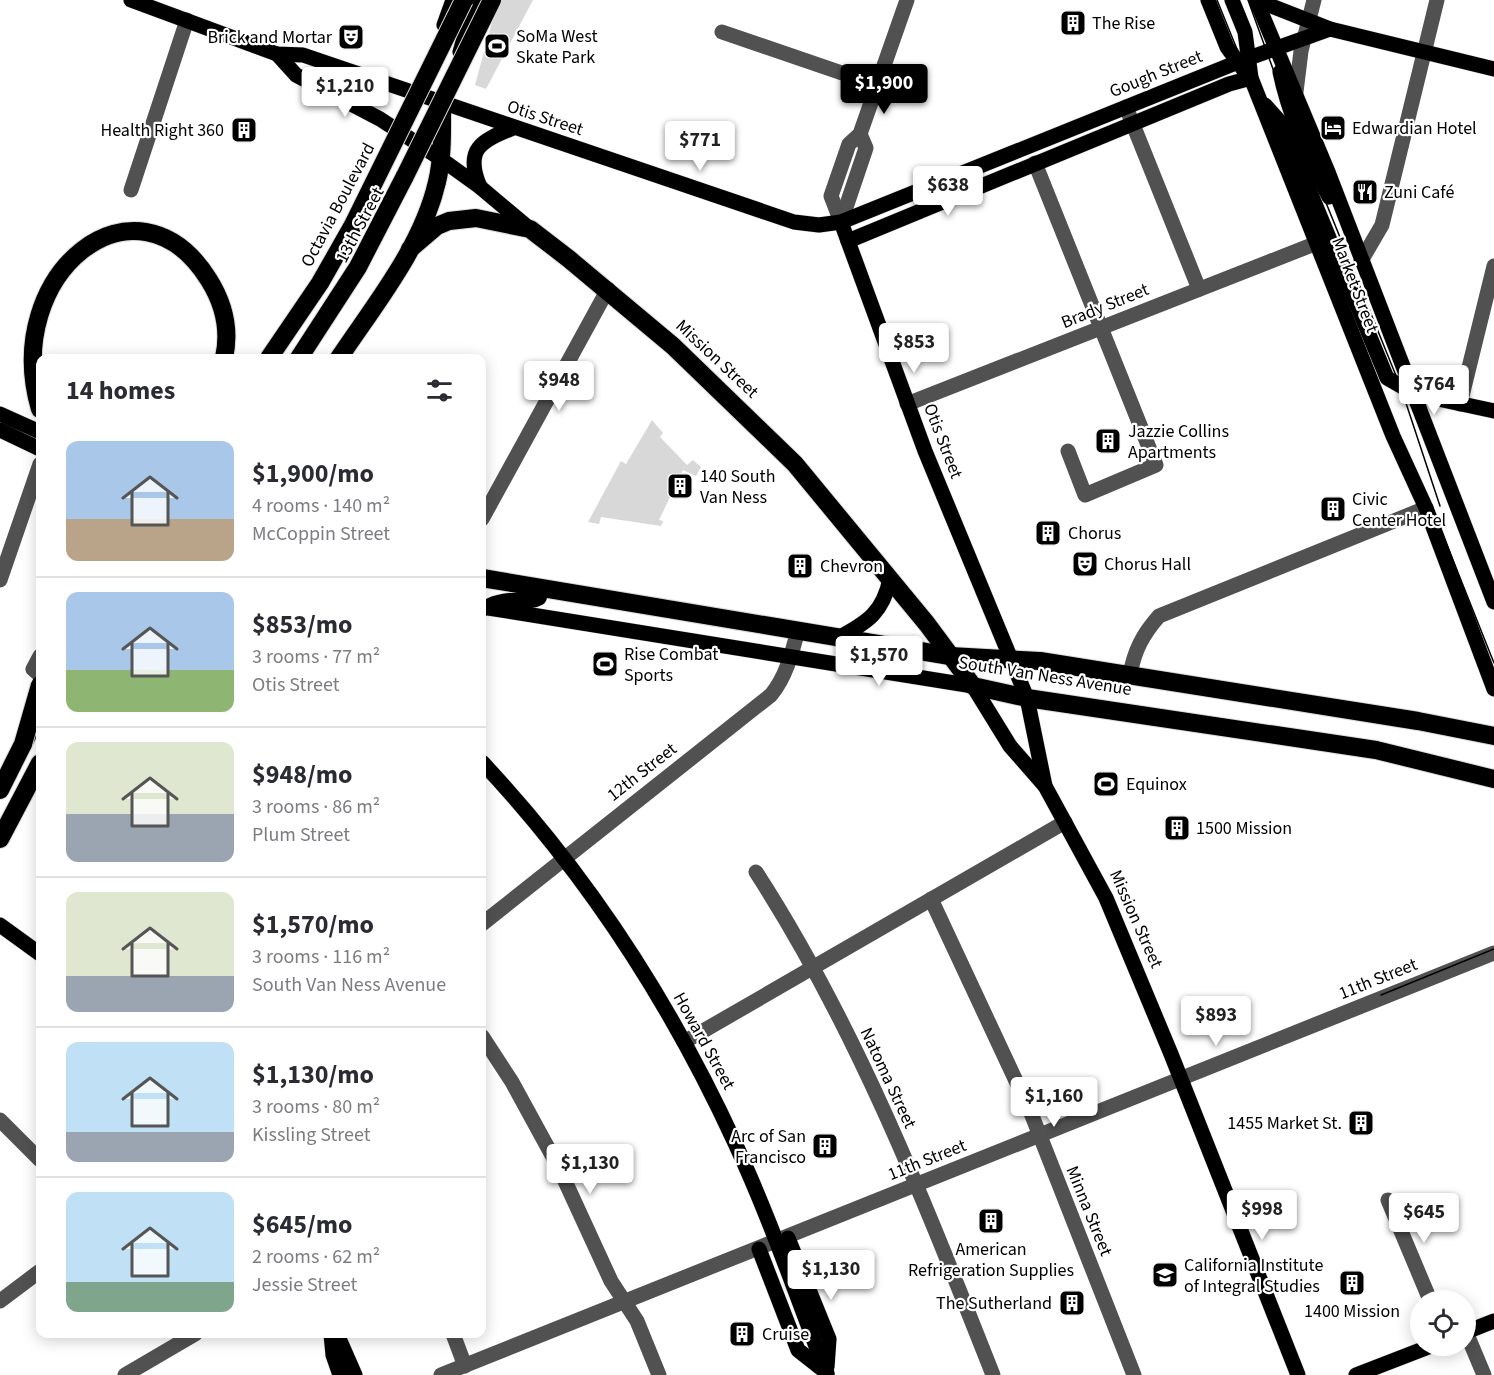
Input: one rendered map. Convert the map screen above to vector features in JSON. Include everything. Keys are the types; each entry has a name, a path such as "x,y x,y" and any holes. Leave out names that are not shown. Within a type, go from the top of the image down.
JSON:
{"highway":[{"name":"Octavia Boulevard","path":"271,354 320,283 353,225 464,0"},
{"path":"302,354 375,237 492,0"},
{"path":"342,354 410,249 428,213 441,159 442,104"},
{"path":"410,249 437,226 449,221 488,219 531,229"},
{"name":"Mission Street","path":"531,229 608,289 707,377 789,457 890,579 973,686"},
{"path":"55,254 80,239 99,233 137,233 168,243 182,251 206,274 221,303 225,319 224,354"},
{"path":"15,358 22,378 36,402"},
{"name":"South Van Ness Avenue","path":"486,581 543,588 950,656 1010,660 1130,675 1418,721 1494,736"},
{"name":"South Van Ness Avenue","path":"973,686 1027,698 1376,750 1494,779"},
{"path":"24,744 36,700"},
{"path":"0,788 36,717"},
{"path":"0,840 36,772"},
{"path":"0,848 36,796"}],"main road":[{"name":"Mission Street","path":"131,0 277,54 303,55 442,104"},
{"name":"13th Street","path":"271,354 351,228 415,94 453,0"},
{"name":"13th Street","path":"303,354 358,271 422,146 442,104 460,54 474,0"},
{"name":"Market Street","path":"1208,0 1227,47 1243,60 1251,78 1393,436 1426,508 1494,689"},
{"path":"1232,0 1245,32 1243,60"},
{"name":"Market Street","path":"1256,0 1296,92 1494,602"},
{"path":"1256,0 1330,29 1494,69"},
{"name":"Gough Street","path":"841,222 1243,60 1330,29"},
{"name":"Market Street","path":"1275,48 1284,94 1315,171 1352,237"},
{"name":"Mission Street","path":"277,54 296,75 398,130 441,159 480,187 531,229"},
{"name":"Gough Street","path":"848,241 1229,84 1251,78"},
{"name":"Market Street","path":"1258,96 1282,124 1383,372 1392,383 1415,394"},
{"name":"Otis Street","path":"442,104 794,222 819,225 841,222 907,404 1010,660"},
{"path":"480,187 474,162 477,149 485,141 513,128"},
{"path":"1415,394 1494,411"},
{"path":"0,414 36,430"},
{"path":"0,430 36,447"},
{"path":"840,637 860,626 875,613 886,599 890,579"},
{"path":"486,606 510,598 534,601 539,598 543,588"},
{"name":"South Van Ness Avenue","path":"486,607 973,686"},
{"name":"Mission Street","path":"1010,660 1027,698 1045,786"},
{"name":"Mission Street","path":"973,686 1010,746 1045,786 1122,932 1298,1375"},
{"path":"0,788 36,716"},
{"name":"Howard Street","path":"486,767 564,859 620,937 684,1042 782,1240 827,1374"},
{"path":"0,925 36,951"},
{"path":"759,1250 798,1350 827,1374"},
{"path":"1476,1328 1494,1321"},
{"path":"331,1338 333,1355 340,1375"},
{"path":"339,1338 355,1375"},
{"path":"1356,1375 1410,1354"}],"street":[{"path":"841,222 831,196 849,144 860,134 907,0"},
{"path":"1296,92 1304,37 1314,0"},
{"path":"1361,261 1382,225 1437,0"},
{"path":"131,190 186,20"},
{"path":"723,32 877,85"},
{"path":"1126,107 1199,289"},
{"path":"1035,164 1156,465 1085,495 1068,451"},
{"name":"Brady Street","path":"907,404 1101,330 1317,243"},
{"path":"1460,404 1494,266"},
{"path":"486,512 608,289"},
{"path":"0,580 36,476"},
{"path":"1130,675 1132,658 1143,634 1159,616 1426,508"},
{"name":"12th Street","path":"486,921 771,695 778,687 792,656 798,630"},
{"path":"684,1042 1065,822"},
{"name":"Natoma Street","path":"756,872 814,967 917,1185 993,1375"},
{"name":"Minna Street","path":"932,899 1039,1136 1134,1375"},
{"name":"11th Street","path":"441,1375 759,1250 1494,953"},
{"path":"486,1043 534,1122 611,1281 638,1322 659,1375"},
{"path":"0,1120 36,1156"},
{"path":"1388,1200 1426,1290"},
{"path":"0,1301 36,1274"},
{"path":"126,1375 188,1338"},
{"path":"455,1338 465,1365"},
{"path":"1476,1356 1484,1375"}],"shaded area":[{"name":"SoMa West Skate Park","path":"498,0 533,0 486,89 475,85"},
{"path":"652,420 663,433 660,437 687,465 693,460 701,467 696,476 683,470 659,520 663,521 661,526 601,517 599,524 588,522 621,461 626,464"}],"tram line":[{"path":"1217,0 1379,399 1431,505 1494,663"},
{"path":"1248,0 1282,94 1401,388 1440,506"},
{"path":"1381,995 1494,949"}],"place":[{"name":"The Rise","path":"1073,23"},
{"name":"Brick and Mortar","path":"351,37"},
{"name":"SoMa West Skate Park","path":"497,46"},
{"name":"Edwardian Hotel","path":"1333,128"},
{"name":"Health Right 360","path":"244,130"},
{"name":"Zuni Café","path":"1365,192"},
{"name":"Jazzie Collins Apartments","path":"1108,441"},
{"name":"140 South Van Ness","path":"680,486"},
{"name":"Civic Center Hotel","path":"1333,509"},
{"name":"Chorus","path":"1048,533"},
{"name":"Chorus Hall","path":"1085,564"},
{"name":"Chevron","path":"800,566"},
{"name":"Rise Combat Sports","path":"605,664"},
{"name":"Equinox","path":"1106,784"},
{"name":"1500 Mission","path":"1177,828"},
{"name":"1455 Market St.","path":"1361,1123"},
{"name":"Arc of San Francisco","path":"825,1146"},
{"name":"American Refrigeration Supplies","path":"991,1221"},
{"name":"California Institute of Integral Studies","path":"1165,1275"},
{"name":"1400 Mission","path":"1352,1283"},
{"name":"The Sutherland","path":"1072,1303"},
{"name":"Cruise","path":"742,1334"}]}
